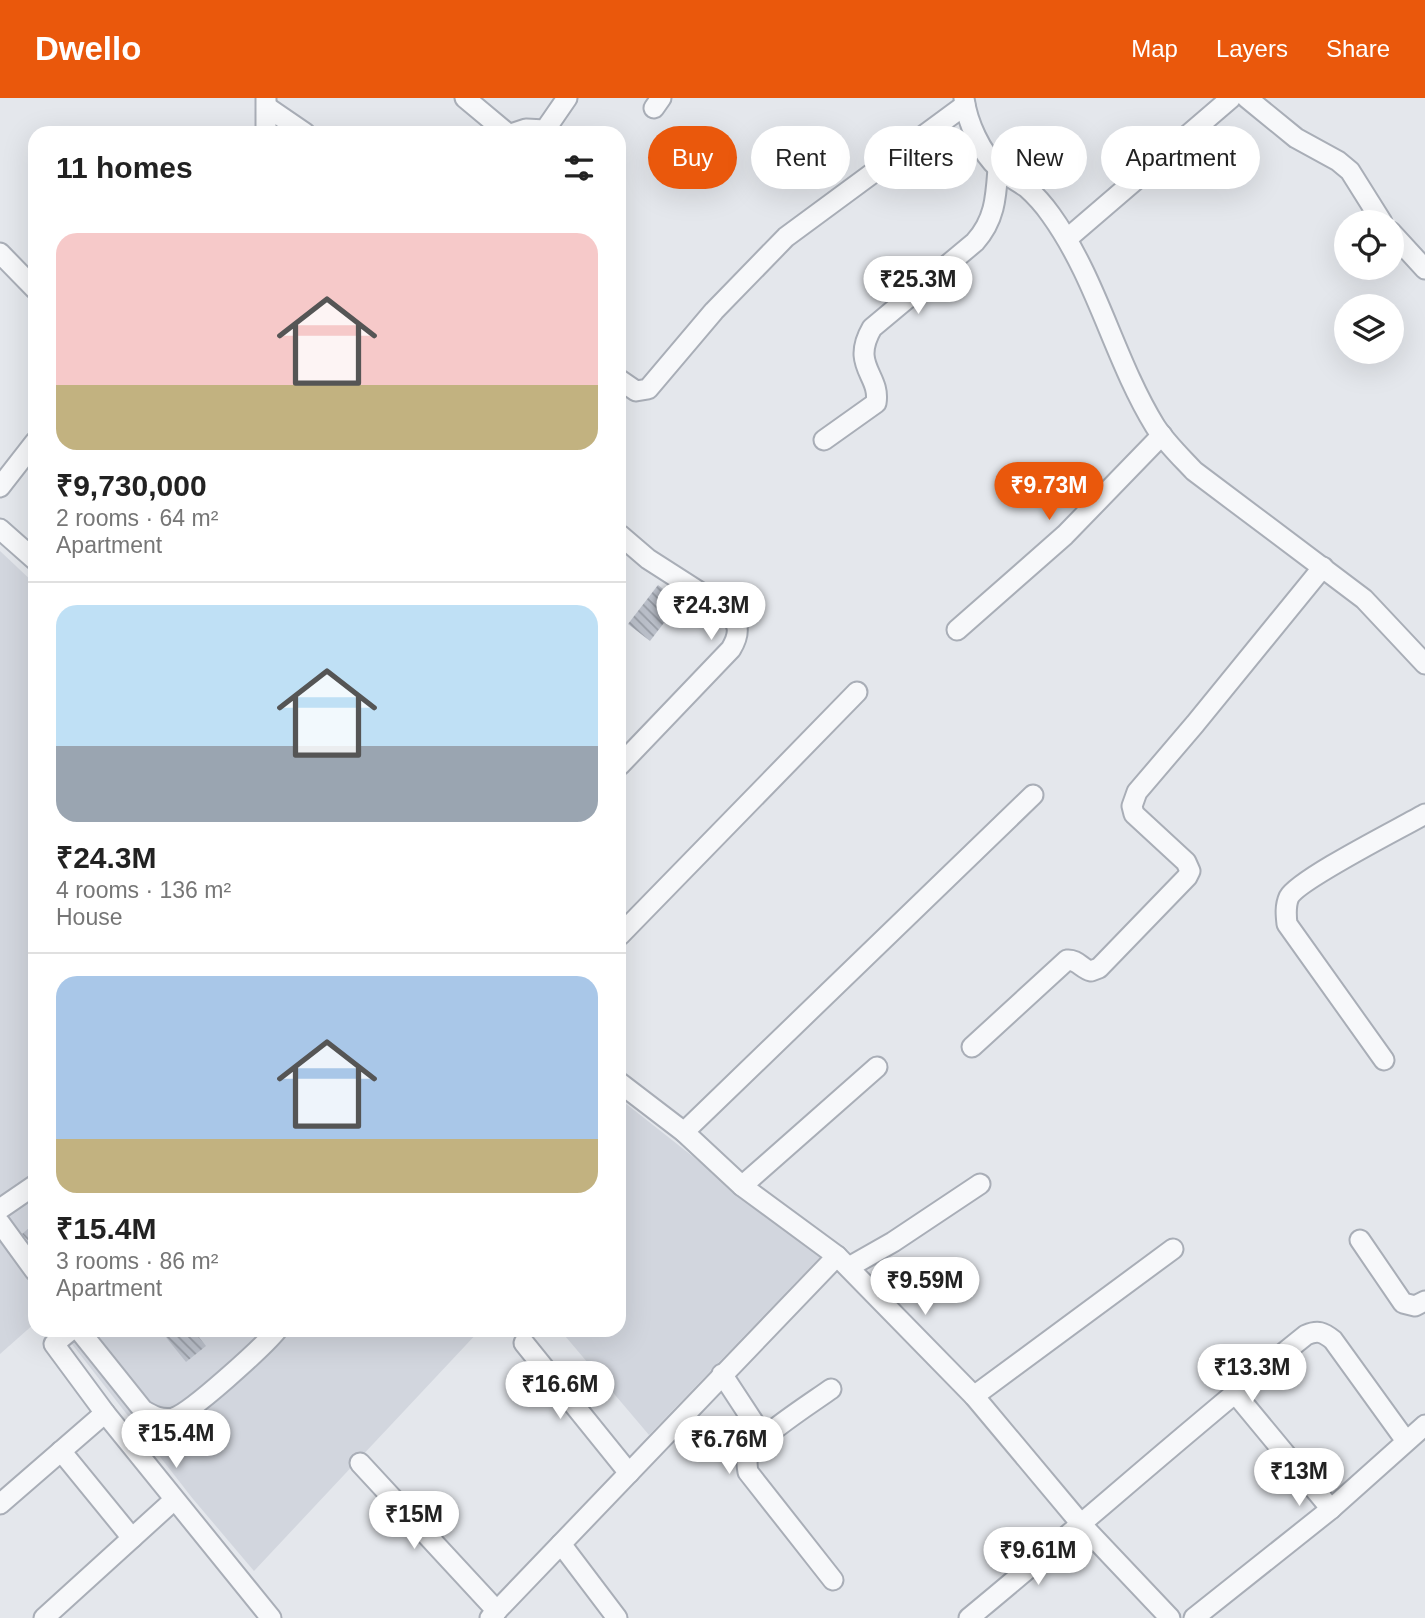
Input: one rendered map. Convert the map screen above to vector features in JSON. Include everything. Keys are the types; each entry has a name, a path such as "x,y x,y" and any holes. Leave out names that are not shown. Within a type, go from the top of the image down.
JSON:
{"street":[{"path":"466,98 499,126"},
{"path":"548,126 567,98"},
{"path":"1068,238 1231,98"},
{"path":"1247,98 1296,138 1338,161 1350,172 1374,210"},
{"path":"266,103 266,126"},
{"path":"266,103 296,126"},
{"path":"626,384 636,391 648,389 714,311 786,237 970,103 983,149 991,159"},
{"path":"824,440 876,403 876,392 864,360 867,337 873,328 985,231 992,217 997,189"},
{"path":"1028,189 1068,238 1128,376 1162,435 1194,471 1364,599 1425,664"},
{"path":"1404,246 1425,269"},
{"path":"0,253 28,282"},
{"path":"957,631 1065,535 1162,435"},
{"path":"0,487 28,451"},
{"path":"0,529 28,554"},
{"path":"626,540 648,559 726,609 739,629 732,649 626,759"},
{"path":"972,1047 1067,960 1077,962 1085,969 1096,970 1187,877 1190,872 1186,862 1134,814 1133,800 1136,792 1195,724 1322,567"},
{"path":"626,929 857,692"},
{"path":"684,1132 1033,795"},
{"path":"1384,1060 1287,924 1286,910 1288,899 1294,890 1312,877 1425,814"},
{"path":"742,1186 877,1067"},
{"path":"626,1088 684,1132 742,1186 843,1262 974,1396 1082,1525 1170,1618"},
{"path":"360,1463 494,1615 722,1374 843,1262 893,1242 980,1184"},
{"path":"0,1209 28,1190"},
{"path":"0,1223 28,1261"},
{"path":"1360,1240 1404,1303 1415,1306 1425,1301"},
{"path":"974,1396 1173,1249"},
{"path":"969,1618 1082,1525 1234,1392 1306,1335 1315,1331 1324,1333 1333,1340 1406,1441"},
{"path":"62,1337 54,1344 105,1413 271,1618"},
{"path":"85,1337 143,1410 158,1419 181,1415 239,1368 270,1337"},
{"path":"524,1343 629,1473"},
{"path":"722,1374 764,1438"},
{"path":"831,1390 764,1438 749,1453 748,1472 833,1580"},
{"path":"1234,1392 1331,1509"},
{"path":"0,1504 105,1413"},
{"path":"1194,1618 1331,1509 1425,1425"},
{"path":"61,1451 132,1538"},
{"path":"44,1618 174,1500"},
{"path":"561,1544 617,1618"}],"shaded area":[{"path":"0,551 28,577 28,1329 0,1354"},
{"path":"626,1104 820,1257 649,1435 566,1337 626,1337"},
{"path":"66,1337 473,1337 254,1571 193,1499"}],"building":[{"path":"658,585 680,602 650,641 628,624"},
{"path":"28,1229 28,1241 22,1234"},
{"path":"166,1337 199,1337 206,1346 186,1362"}]}
